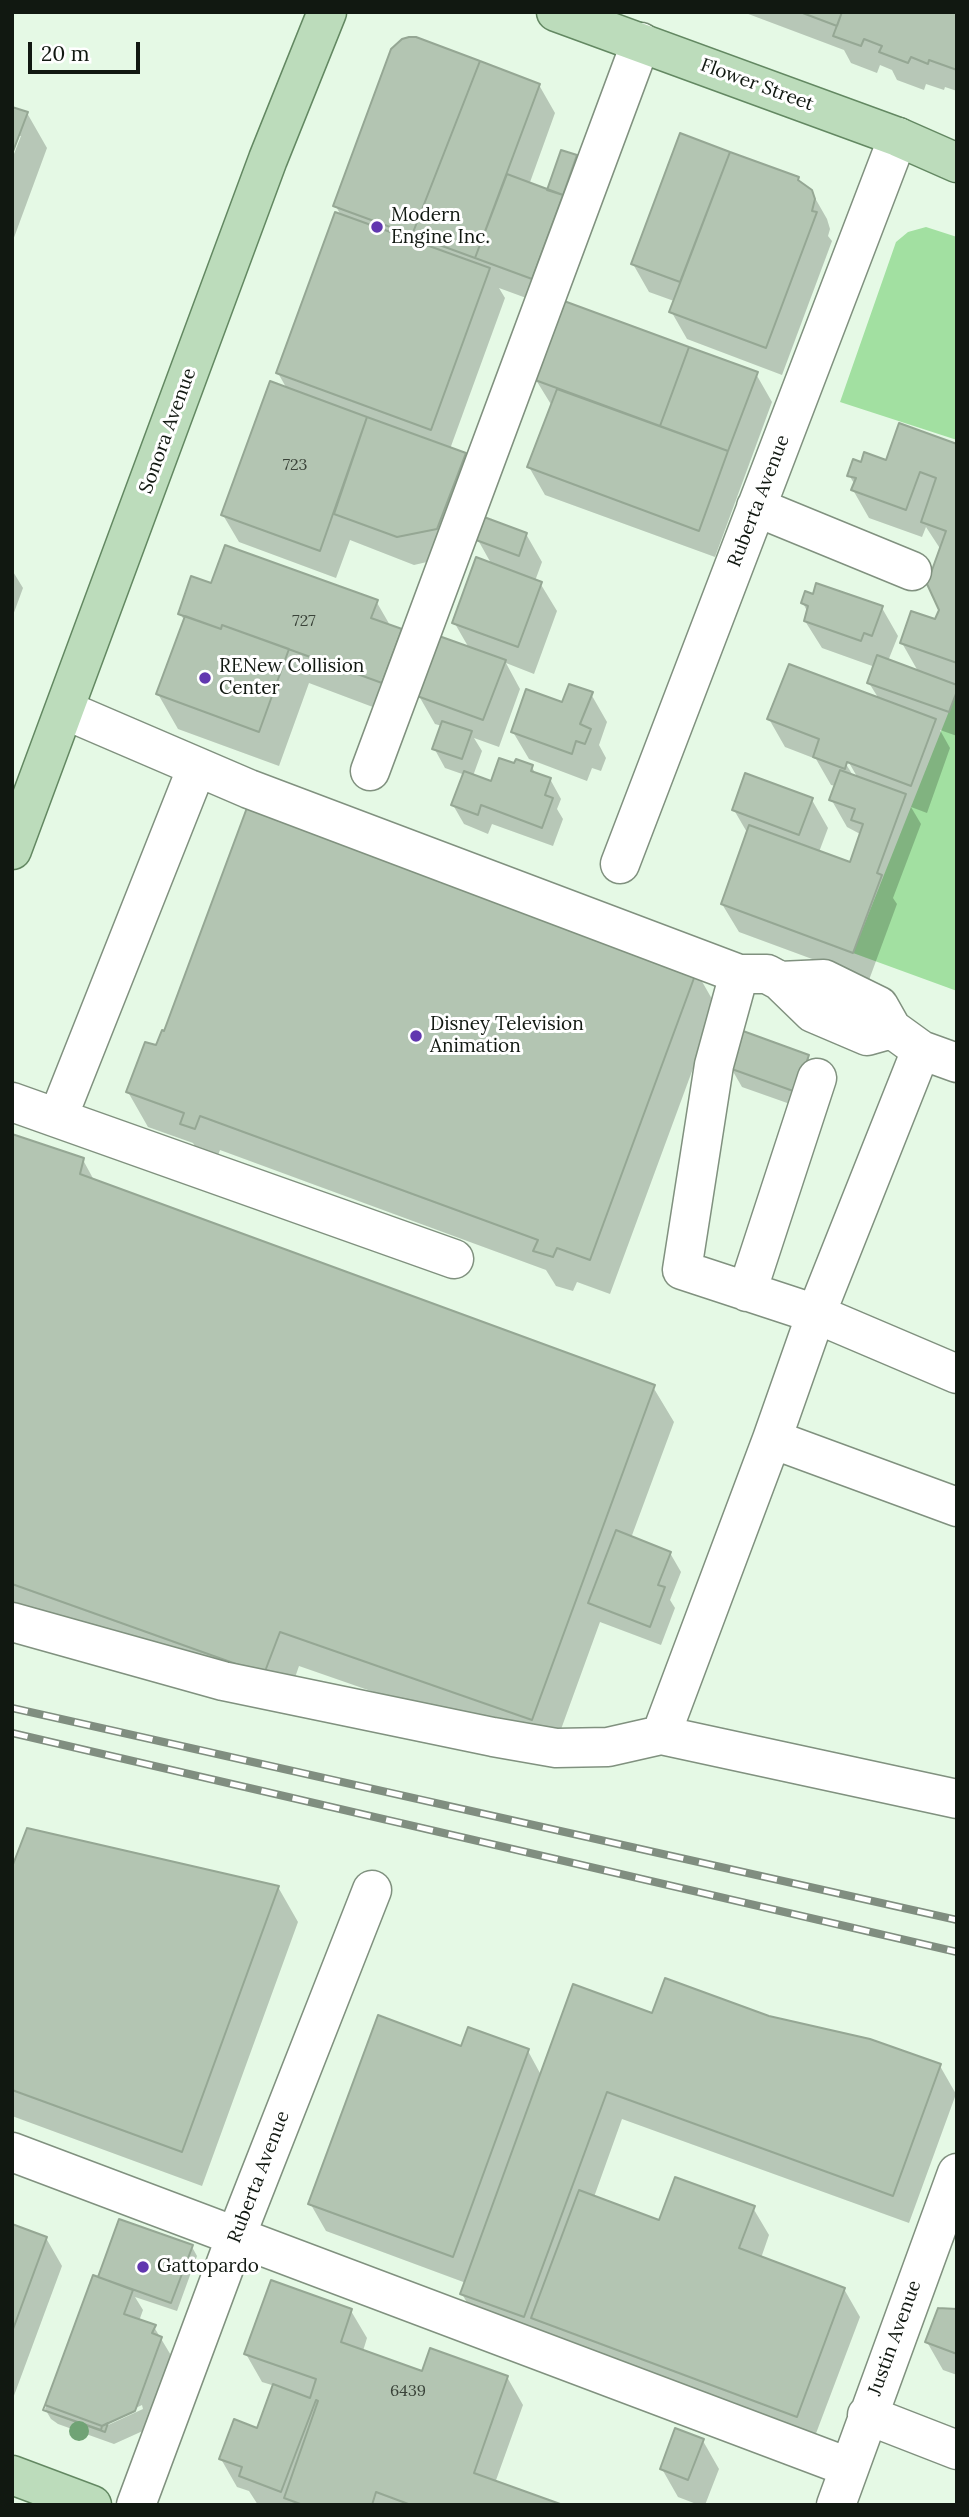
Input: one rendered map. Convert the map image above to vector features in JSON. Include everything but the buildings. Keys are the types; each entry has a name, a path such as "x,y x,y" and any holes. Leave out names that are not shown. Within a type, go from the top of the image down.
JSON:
{"main road":[{"name":"Sonora Avenue","path":"12,850 268,159 327,12"},
{"name":"Flower Street","path":"556,12 626,29 957,163"},
{"path":"12,2475 92,2505"}],"street":[{"path":"370,771 626,29"},
{"name":"Ruberta Avenue","path":"620,864 898,137"},
{"path":"756,506 912,571"},
{"path":"65,710 262,794 739,974 767,974 780,981 824,979 879,1006 906,1040 957,1063"},
{"path":"58,1117 197,767"},
{"path":"739,974 714,1065 682,1270 816,1314 957,1374"},
{"path":"661,1735 772,1439 906,1040"},
{"path":"747,1292 817,1078"},
{"path":"12,1102 454,1259"},
{"path":"772,1439 957,1507"},
{"path":"12,1622 223,1681 493,1737 569,1748 608,1747 661,1735 957,1798"},
{"name":"Ruberta Avenue","path":"136,2505 236,2236 372,1889"},
{"path":"12,2152 848,2467"},
{"name":"Justin Avenue","path":"836,2505 957,2173"},
{"path":"867,2415 957,2450"}],"green space":[{"path":"926,227 957,237 957,440 840,402 896,242 908,232"},
{"path":"957,691 957,991 853,953"}],"railway":[{"path":"12,1708 957,1920"},
{"path":"12,1733 957,1952"}],"place":[{"name":"Modern Engine Inc.","path":"377,227"},
{"name":"RENew Collision Center","path":"205,678"},
{"name":"Disney Television Animation","path":"416,1036"},
{"name":"Gattopardo","path":"143,2267"}]}
